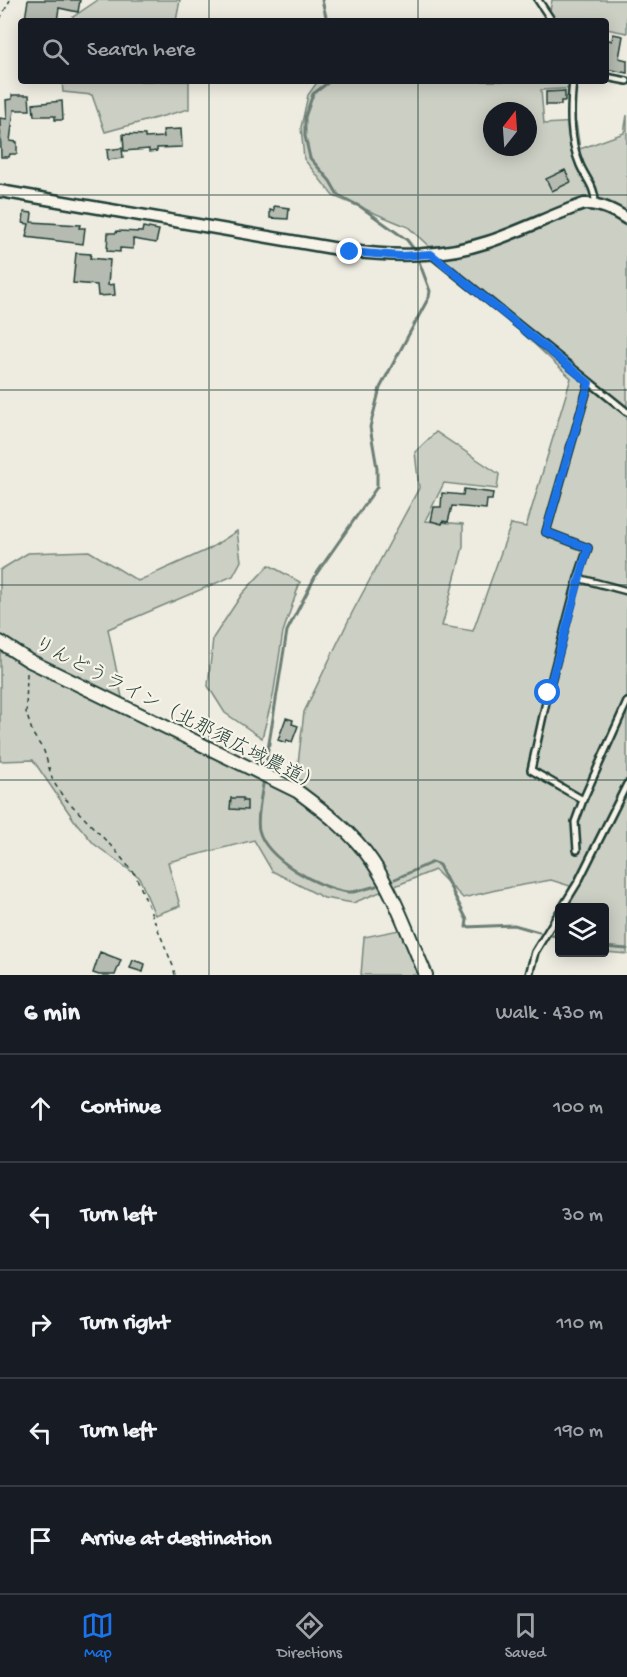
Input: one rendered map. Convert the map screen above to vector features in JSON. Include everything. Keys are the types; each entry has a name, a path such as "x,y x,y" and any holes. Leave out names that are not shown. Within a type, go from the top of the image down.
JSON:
{"street":[{"path":"0,191 350,252 401,256 431,254 491,241 584,204 595,204 627,219"},
{"name":"りんどうライン（北那須広域農道）","path":"0,642 28,660 297,791 319,807 343,828 372,861 426,975"}],"lane":[{"path":"538,0 550,18"},
{"path":"609,78 627,81"},
{"path":"573,84 570,108 573,136 579,164 593,188 595,204"},
{"path":"431,254 627,412"},
{"path":"584,800 531,770 548,693 588,548 546,532 589,383"},
{"path":"578,578 627,591"},
{"path":"577,850 575,822 627,702"},
{"path":"565,903 583,872 627,784"},
{"path":"530,975 535,952 555,919"}],"path":[{"path":"0,19 9,0"},
{"path":"28,660 26,712 33,734 44,752 53,781 62,795 116,851 136,876 175,975"}],"shaded area":[{"path":"98,0 180,0 177,18 71,18"},
{"path":"552,0 627,0 627,33 609,30 609,18 549,18"},
{"path":"62,84 189,84 189,109 105,132 92,95 63,92"},
{"path":"316,84 577,84 577,88 541,90 544,124 576,122 580,149 624,133 627,115 627,954 609,952 609,903 563,903 570,886 551,880 463,898 435,870 353,903 324,898 272,871 254,840 168,862 180,906 155,915 139,877 94,844 74,820 33,760 0,761 0,570 28,553 89,551 138,581 209,549 237,531 241,561 233,576 108,629 125,712 294,784 304,712 353,611 419,488 415,452 436,432 499,474 497,489 444,483 425,521 463,524 463,547 442,626 473,631 511,524 526,527 571,378 408,227 333,196 304,159 301,127 308,95"},
{"path":"269,565 300,582 283,632 273,696 262,738 225,713 208,686 213,638 242,594"},
{"path":"399,930 419,975 361,975 364,937"}],"building":[{"path":"28,0 80,0 78,12 59,8 57,18 25,18"},
{"path":"613,34 623,36 619,58 627,60 627,73 609,70 609,40 612,41"},
{"path":"565,91 565,101 561,101 561,105 546,105 546,92"},
{"path":"12,95 29,95 30,110 14,110 10,141 17,142 17,154 1,157 0,118 7,119 6,100 12,99"},
{"path":"62,101 63,120 55,120 55,116 34,116 33,104"},
{"path":"181,129 182,147 157,148 157,151 149,152 149,149 124,151 123,134 145,135 145,138 164,137 163,130"},
{"path":"122,148 123,158 108,160 107,150"},
{"path":"565,170 571,182 552,191 546,179"},
{"path":"274,206 289,208 288,219 270,218 270,210 274,211"},
{"path":"24,212 32,213 31,222 80,225 79,228 85,228 83,244 26,237 29,224 23,223"},
{"path":"143,227 159,230 156,243 133,239 133,249 120,248 120,252 107,251 108,233 142,232"},
{"path":"76,253 91,254 90,258 110,260 108,285 114,284 115,295 98,296 97,285 73,283"},
{"path":"464,489 493,493 492,500 487,500 486,509 452,506 448,522 443,521 442,524 431,521 434,507 441,507 442,493 463,495"},
{"path":"286,718 293,720 292,724 298,726 292,742 287,740 286,743 278,740"},
{"path":"231,798 243,798 243,801 247,801 247,810 230,809"},
{"path":"100,952 121,960 115,975 93,973"},
{"path":"133,960 145,964 143,972 130,968"}],"waterway":[{"path":"322,0 326,18"},
{"path":"326,84 313,94 305,117 305,136 310,158 330,181 338,195 361,207 407,240 413,248"},
{"path":"266,762 287,631 317,573 377,487 377,468 370,427 380,388 429,297 430,291 418,259"},
{"path":"264,779 258,825 264,841 272,852 309,879 336,890 351,892 376,886"},
{"path":"395,879 433,862 439,865 467,920 466,927 514,925 539,932"},
{"path":"551,935 555,936"},
{"path":"609,947 627,949"}],"route":[{"path":"350,252 401,256 431,254 589,383 546,532 588,548 548,693"}]}
